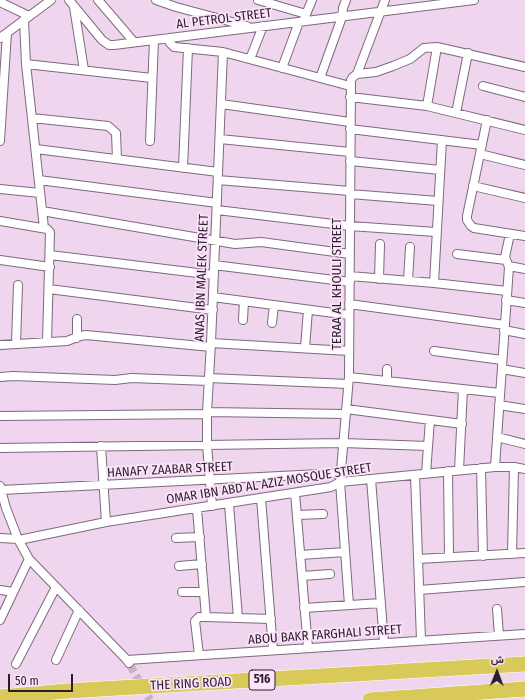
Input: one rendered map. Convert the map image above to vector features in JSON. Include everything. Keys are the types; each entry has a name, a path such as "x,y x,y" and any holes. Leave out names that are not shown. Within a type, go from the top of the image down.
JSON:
{"highway":[{"name":"THE RING ROAD","path":"0,697 67,691 525,664"},
{"path":"370,700 525,689"}],"street":[{"path":"0,141 2,37 51,0"},
{"path":"98,0 134,42"},
{"path":"156,0 251,28"},
{"path":"258,0 302,19"},
{"path":"282,68 302,19 312,0"},
{"path":"320,78 342,17 346,0"},
{"path":"169,38 174,47 223,52 350,86 353,77 357,74 385,0"},
{"name":"AL PETROL STREET","path":"71,3 105,43 114,45 251,28 302,19 342,17 474,0"},
{"path":"0,2 27,18"},
{"path":"71,3 84,70"},
{"path":"27,18 26,64 44,228"},
{"path":"250,59 263,26"},
{"path":"150,140 154,40"},
{"path":"357,74 376,72 410,59 424,48 437,47 525,67"},
{"path":"426,106 437,47"},
{"path":"183,168 188,48"},
{"name":"ANAS IBN MALEK STREET","path":"212,506 207,445 207,413 213,310 223,52"},
{"path":"456,113 468,53"},
{"path":"26,64 152,78"},
{"name":"TERAA AL KHOULI STREET","path":"349,605 340,473 349,381 350,86"},
{"path":"483,86 525,97"},
{"path":"350,97 426,106 525,130"},
{"path":"221,104 350,126 482,145"},
{"path":"32,118 108,126 116,133 117,159"},
{"path":"487,120 467,216 469,223 474,228 525,236"},
{"path":"220,139 350,152"},
{"path":"434,283 442,140"},
{"path":"36,149 183,168 218,176 350,193 438,201"},
{"path":"480,154 525,165"},
{"path":"350,161 440,170"},
{"path":"39,180 350,226 436,232"},
{"path":"473,186 525,198"},
{"path":"0,189 40,193"},
{"path":"42,211 243,244 261,242 350,254"},
{"path":"0,221 44,228 51,233 47,342"},
{"path":"495,467 510,234"},
{"path":"379,279 380,244"},
{"path":"408,281 410,248"},
{"path":"457,254 507,263 525,269"},
{"path":"50,255 214,275"},
{"path":"0,260 50,267"},
{"path":"214,265 350,279 379,279 434,283 507,296 525,303"},
{"path":"16,344 18,285"},
{"path":"49,289 213,310"},
{"path":"213,297 349,315"},
{"path":"243,320 244,301"},
{"path":"349,304 504,327 525,334"},
{"path":"272,323 274,305"},
{"path":"305,348 308,310"},
{"path":"74,339 77,319"},
{"path":"0,345 74,339 86,335 211,345 349,351"},
{"path":"434,351 502,360"},
{"path":"387,368 387,381"},
{"path":"502,369 525,373"},
{"path":"0,377 13,376 115,380 132,378 387,381 500,392"},
{"path":"459,470 464,389"},
{"path":"499,405 525,409"},
{"path":"0,416 346,412 462,424"},
{"path":"426,474 430,420"},
{"path":"497,437 525,444"},
{"path":"0,448 343,443 428,446"},
{"path":"101,446 106,522"},
{"name":"OMAR IBN ABD AL AZIZ MOSQUE STREET","path":"0,538 18,539 106,522 331,487 340,482 495,467 514,467 525,469"},
{"path":"512,554 514,467"},
{"path":"481,468 484,556"},
{"path":"448,471 449,557"},
{"name":"HANAFY ZAABAR STREET","path":"0,488 104,485 340,473"},
{"path":"415,475 420,640"},
{"path":"371,479 384,643"},
{"path":"0,488 3,508 29,559 79,610 56,660"},
{"path":"295,493 308,648"},
{"path":"261,498 274,650"},
{"path":"229,504 238,618"},
{"path":"197,508 206,617"},
{"path":"297,516 323,514"},
{"path":"176,538 200,537"},
{"path":"300,555 345,552"},
{"path":"418,559 525,553"},
{"path":"0,620 29,559"},
{"path":"178,566 202,564"},
{"path":"302,576 330,574"},
{"path":"419,590 525,582"},
{"path":"16,664 56,587"},
{"path":"0,590 13,592"},
{"path":"182,592 204,592"},
{"path":"304,608 381,603"},
{"path":"497,609 499,635"},
{"name":"ABOU BAKR FARGHALI STREET","path":"79,610 128,662 199,655 525,634"},
{"path":"199,655 196,620 199,617 271,619"},
{"path":"306,634 316,634"}],"tunnel":[{"path":"130,665 150,700"}]}
